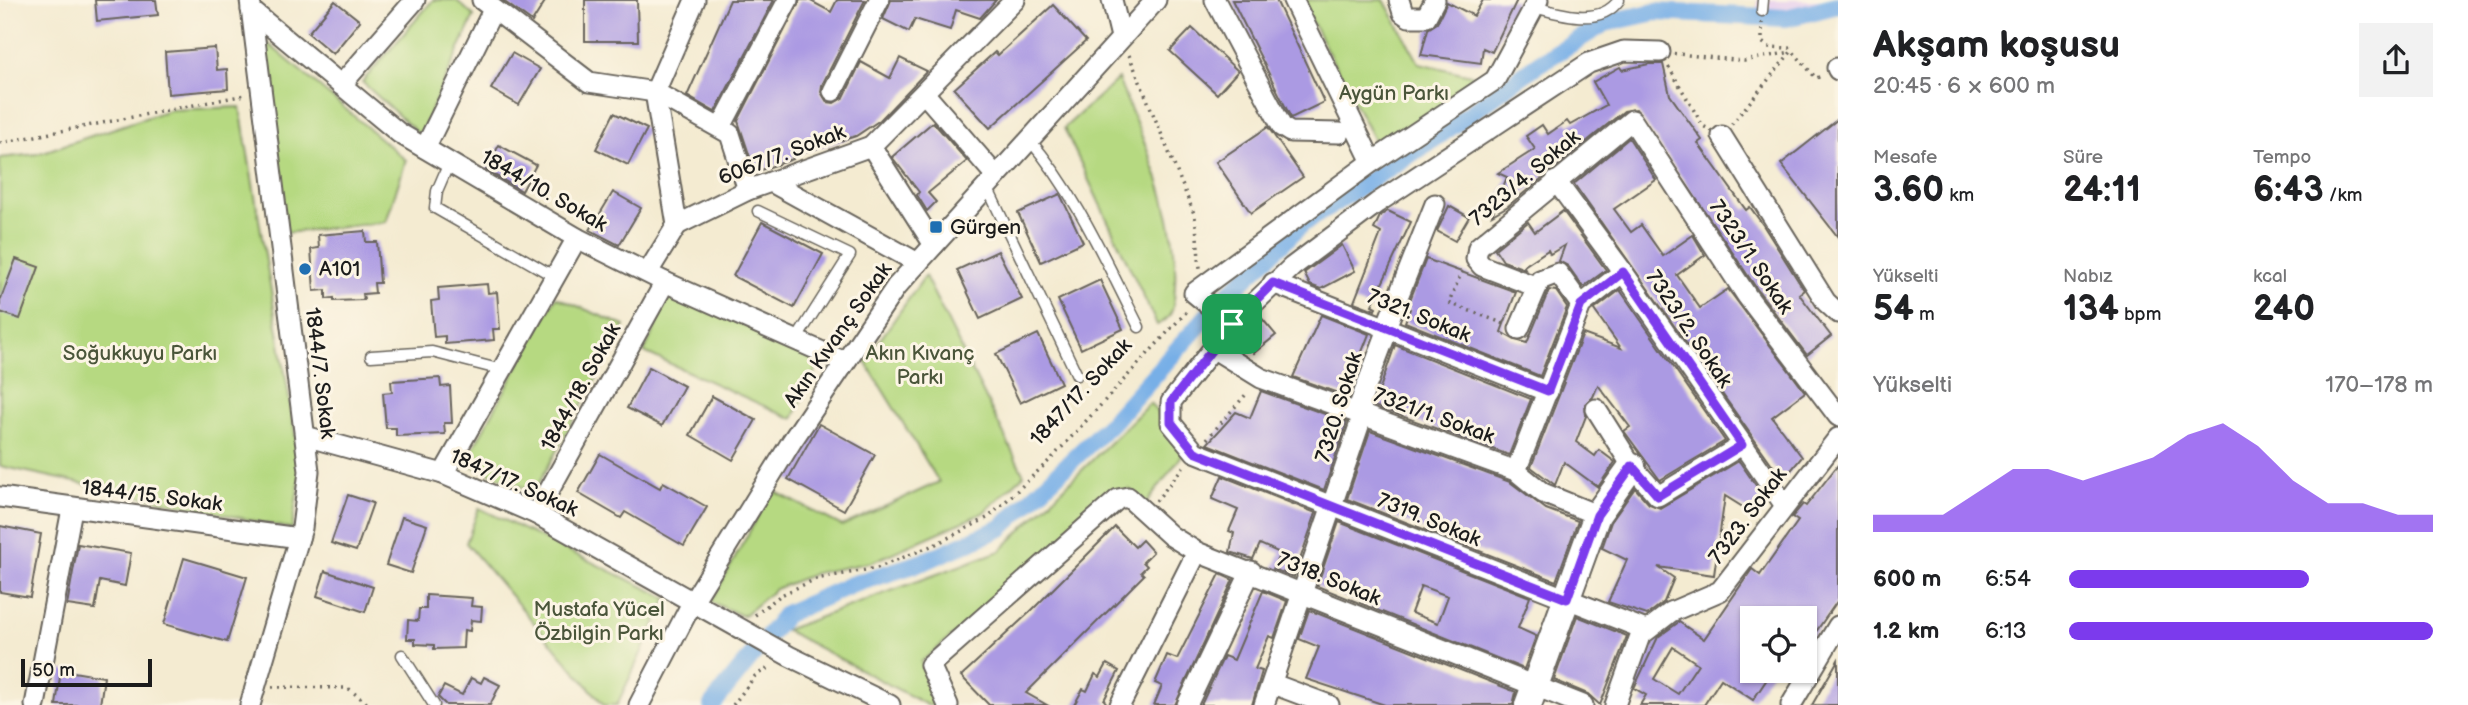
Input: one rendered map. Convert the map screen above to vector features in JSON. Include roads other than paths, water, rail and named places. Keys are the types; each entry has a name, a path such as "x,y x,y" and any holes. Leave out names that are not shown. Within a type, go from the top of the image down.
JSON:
{"street":[{"path":"341,85 415,0"},
{"path":"677,225 655,92 695,0"},
{"path":"721,127 788,0"},
{"path":"833,91 879,0"},
{"name":"6067/7. Sokak","path":"677,225 748,190 871,146 1015,0"},
{"path":"1112,0 1121,37"},
{"name":"Akın Kıvanç Sokak","path":"639,705 692,603 792,441 896,287 1156,0"},
{"path":"1215,0 1282,127 1290,132 1340,133"},
{"path":"1293,0 1372,162"},
{"path":"1399,0 1403,13 1414,18 1426,17 1435,0"},
{"path":"1230,322 1201,299 1372,162 1494,80 1536,3"},
{"name":"1844/10. Sokak","path":"251,5 399,133 577,238 656,277 845,362"},
{"name":"1844/7. Sokak","path":"251,5 310,471 299,538 253,696"},
{"path":"425,148 487,5 589,82 655,92 721,127 730,134 748,190"},
{"path":"1214,349 1230,322 1273,283 1377,203 1589,63 1624,51 1661,52"},
{"path":"923,93 991,181"},
{"name":"7323/4. Sokak","path":"1537,287 1499,274 1476,259 1478,247 1632,120"},
{"name":"7323/1. Sokak","path":"1632,120 1747,296 1838,416"},
{"path":"1722,136 1826,302 1838,313"},
{"path":"871,146 934,245"},
{"name":"7323/2. Sokak","path":"1556,181 1623,272 1784,504"},
{"path":"771,182 918,263"},
{"name":"7320. Sokak","path":"1264,705 1363,414 1360,403 1385,337 1386,327 1435,204"},
{"name":"1844/18. Sokak","path":"536,514 656,277 677,225"},
{"path":"443,474 577,238"},
{"path":"1516,471 1581,305 1623,272"},
{"path":"1519,329 1540,280 1558,273 1581,305"},
{"name":"7321. Sokak","path":"1273,283 1548,391"},
{"name":"7321/1. Sokak","path":"1214,349 1261,378 1516,471 1543,494 1597,515"},
{"name":"7319. Sokak","path":"1214,349 1171,402 1171,422 1195,452 1646,630"},
{"path":"1596,409 1632,466 1658,496 1742,445"},
{"name":"1847/17. Sokak","path":"305,436 443,474 536,514 692,603 739,623 789,656 890,705"},
{"name":"7323. Sokak","path":"1615,705 1640,636 1671,612 1720,591 1784,504 1838,438"},
{"path":"1532,696 1597,515 1632,466"},
{"name":"1844/15. Sokak","path":"0,497 72,509 299,538"},
{"name":"7318. Sokak","path":"948,705 930,665 1118,499 1128,497 1171,536 1197,552 1301,592 1532,696 1583,705"},
{"path":"35,705 72,509"},
{"path":"1121,705 1197,552"},
{"path":"1187,705 1251,571"},
{"path":"1796,703 1838,626"},
{"path":"1273,684 1329,705"}],"lane":[{"path":"1536,3 1566,16 1600,15 1619,0"},
{"path":"1029,139 1052,166 1081,211 1139,327"},
{"path":"449,163 438,191 435,208 555,276"},
{"path":"991,181 1077,375"},
{"path":"758,211 850,254 796,340"},
{"path":"371,356 432,352 502,370"},
{"path":"402,655 434,705"}],"waterway":[{"path":"712,705 786,614 851,585 923,562 1001,528 1111,423 1220,302 1302,224 1440,135 1538,64 1605,23 1655,12 1786,18 1838,5"}],"place":[{"name":"Gürgen","path":"936,227"},
{"name":"A101","path":"305,269"}],"park label":[{"name":"Aygün Parkı","path":"1394,93"},
{"name":"Soğukkuyu Parkı","path":"140,353"},
{"name":"Akın Kıvanç Parkı","path":"920,365"},
{"name":"Mustafa Yücel Özbilgin Parkı","path":"599,621"}]}
